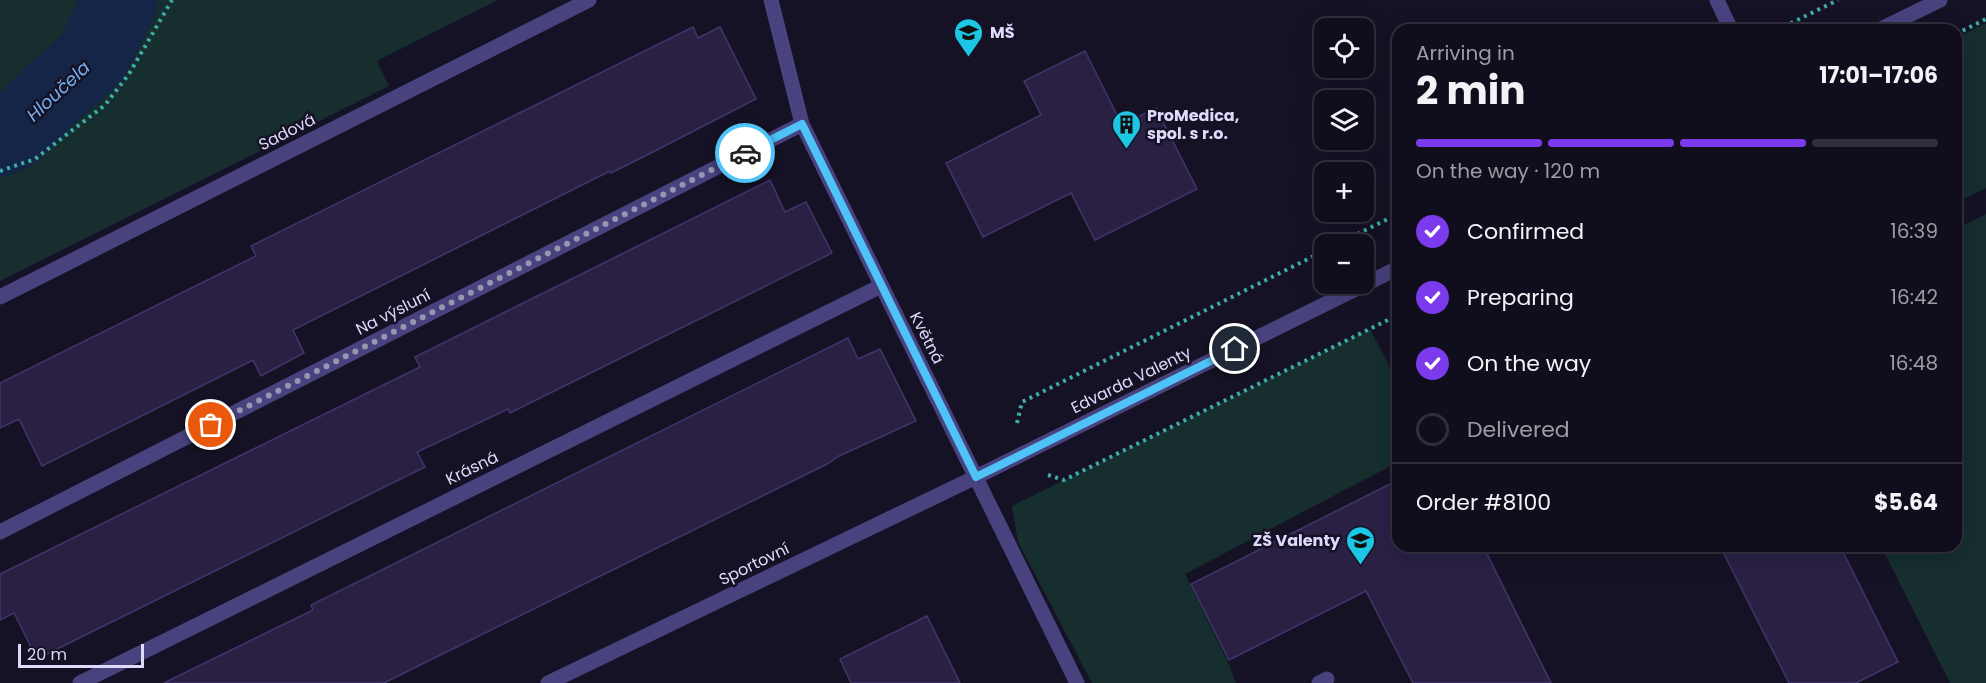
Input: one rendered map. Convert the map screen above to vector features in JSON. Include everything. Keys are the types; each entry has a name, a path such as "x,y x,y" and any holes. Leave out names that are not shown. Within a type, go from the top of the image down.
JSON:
{"street":[{"name":"Sadová","path":"0,297 589,0"},
{"name":"Květná","path":"771,0 802,124 1077,683"},
{"path":"1717,0 1728,24"},
{"path":"1891,24 1940,0"},
{"name":"Na výsluní","path":"0,532 802,124"},
{"name":"Edvarda Valenty","path":"976,477 1392,271"},
{"name":"Krásná","path":"80,683 881,286"},
{"name":"Sportovní","path":"548,683 976,477"}],"path":[{"path":"0,171 35,159 105,105 129,75 172,0"},
{"path":"1789,24 1838,0"},
{"path":"1962,31 1986,19"},
{"path":"1357,234 1392,217"},
{"path":"1314,256 1022,402 1008,461 1064,480 1392,318"}],"green space":[{"path":"0,0 498,0 377,61 389,86 0,281"},
{"path":"1986,23 1986,188 1962,200 1962,35"},
{"path":"1986,214 1986,683 1950,683 1884,552 1962,552 1962,226"},
{"path":"1370,329 1392,371 1392,465 1185,574 1236,683 1092,683 1018,542 1012,506"}],"building":[{"path":"693,27 698,38 720,27 756,99 293,330 304,353 261,376 253,360 42,466 19,419 0,428 0,383 256,256 251,246"},
{"name":"ProMedica, spol. s r.o.","path":"1085,51 1122,125 1156,108 1197,189 1095,240 1071,193 983,237 946,163 1041,115 1024,81"},
{"path":"770,180 785,212 806,202 832,253 510,413 508,409 417,452 425,467 37,659 14,613 0,620 0,574 420,367 415,357"},
{"path":"848,338 858,359 880,349 916,421 839,456 827,464 384,683 164,683 313,610 311,605"},
{"name":"ZŠ Valenty","path":"1392,483 1392,552 1486,552 1551,683 1413,683 1366,591 1229,660 1191,584"},
{"path":"1723,552 1843,552 1898,662 1856,683 1789,683"},
{"path":"927,616 960,683 851,683 840,659"}],"waterway":[{"name":"Hloučela","path":"0,139 11,134 93,57 120,0"}],"way so far":[{"path":"211,425 745,153"}],"place":[{"name":"MŠ","path":"969,58"},
{"name":"ProMedica, spol. s r.o.","path":"1126,150"},
{"name":"ZŠ Valenty","path":"1361,566"}],"route":[{"path":"745,153 802,124 976,477 1235,349"}]}
